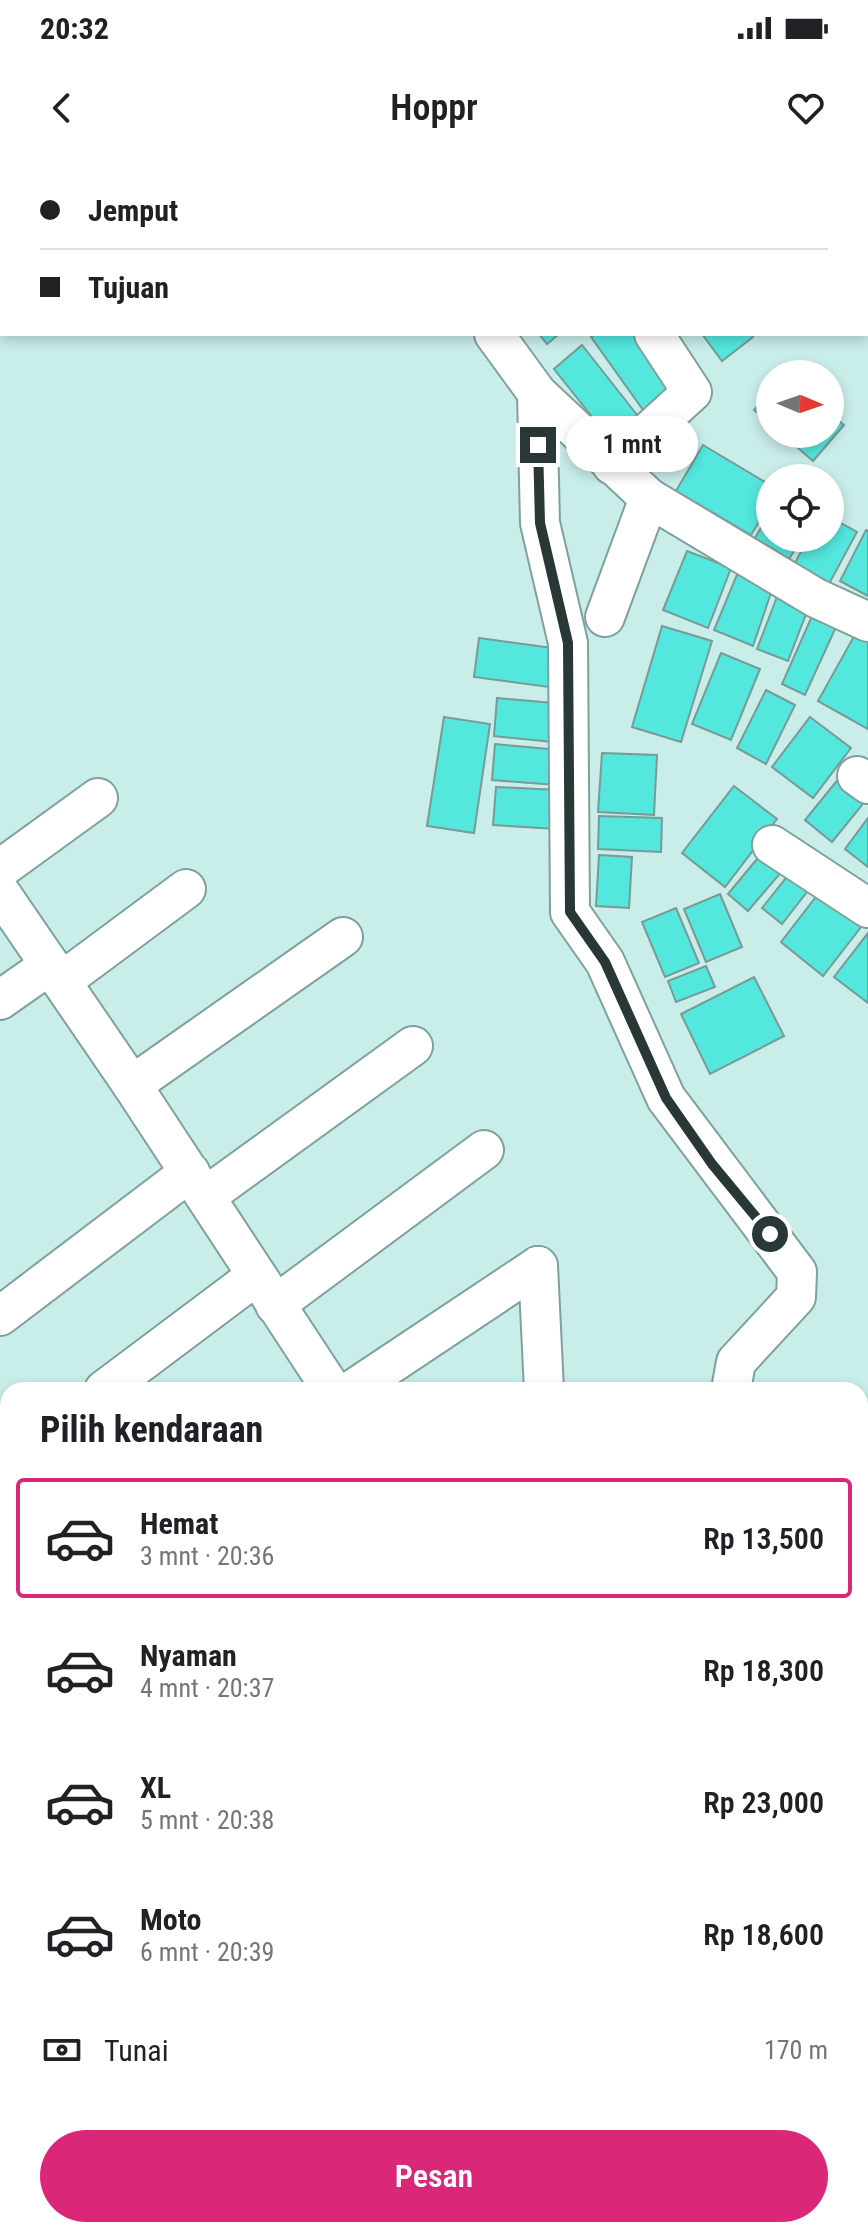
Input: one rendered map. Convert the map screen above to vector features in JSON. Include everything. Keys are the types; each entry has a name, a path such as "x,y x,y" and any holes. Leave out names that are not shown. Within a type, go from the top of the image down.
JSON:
{"street":[{"path":"495,336 537,393 649,498 816,598 868,622"},
{"path":"612,465 692,392 655,336"},
{"path":"537,393 540,523 568,643 570,912 605,962 666,1098 712,1164 789,1257 797,1272 796,1297 736,1362 732,1382"},
{"path":"605,617 649,498"},
{"path":"0,869 98,798"},
{"path":"772,845 868,908"},
{"path":"0,1000 56,973 186,889"},
{"path":"0,892 132,1085 327,1382"},
{"path":"132,1085 343,937"},
{"path":"0,1316 413,1046"},
{"path":"117,1382 484,1150"},
{"path":"364,1382 538,1266 544,1382"}],"building":[{"path":"541,336 557,336 547,344"},
{"path":"649,336 685,386 646,414 591,337"},
{"path":"703,336 752,336 753,337 722,361"},
{"path":"582,345 645,425 617,448 554,369"},
{"path":"703,445 756,477 756,527 751,535 676,491"},
{"path":"798,448 824,448 813,461"},
{"path":"844,525 857,532 829,584 794,565 801,552 844,552"},
{"path":"868,531 868,596 840,581"},
{"path":"687,551 731,568 708,628 663,610"},
{"path":"778,552 793,552 789,559"},
{"path":"741,565 773,587 753,646 714,630"},
{"path":"780,589 811,601 788,661 757,649"},
{"path":"812,616 836,627 805,695 782,684"},
{"path":"662,626 712,641 681,742 632,727"},
{"path":"858,629 868,634 868,729 818,701"},
{"path":"479,638 561,649 556,688 474,677"},
{"path":"721,653 760,669 731,740 692,724"},
{"path":"766,690 795,705 766,764 737,748"},
{"path":"497,698 565,704 562,743 494,736"},
{"path":"444,717 490,724 474,833 427,826"},
{"path":"810,717 851,748 813,798 772,767"},
{"path":"495,744 559,750 556,785 492,780"},
{"path":"602,753 657,755 654,815 598,812"},
{"path":"840,777 867,799 832,842 805,820"},
{"path":"734,786 777,819 725,887 682,853"},
{"path":"496,787 558,790 556,829 493,825"},
{"path":"599,816 662,818 661,852 598,849"},
{"path":"868,818 868,867 845,849"},
{"path":"762,853 783,870 748,911 728,894"},
{"path":"599,855 632,857 629,908 596,906"},
{"path":"794,868 814,883 782,924 762,908"},
{"path":"822,889 865,922 823,976 781,942"},
{"path":"720,894 742,947 706,962 684,909"},
{"path":"676,908 699,963 665,977 642,922"},
{"path":"868,933 868,1003 834,977"},
{"path":"706,966 715,987 676,1002 668,981"},
{"path":"754,977 784,1036 710,1074 681,1014"}],"route":[{"path":"538,445 540,523 568,643 570,912 605,962 666,1098 712,1164 770,1234"}]}
